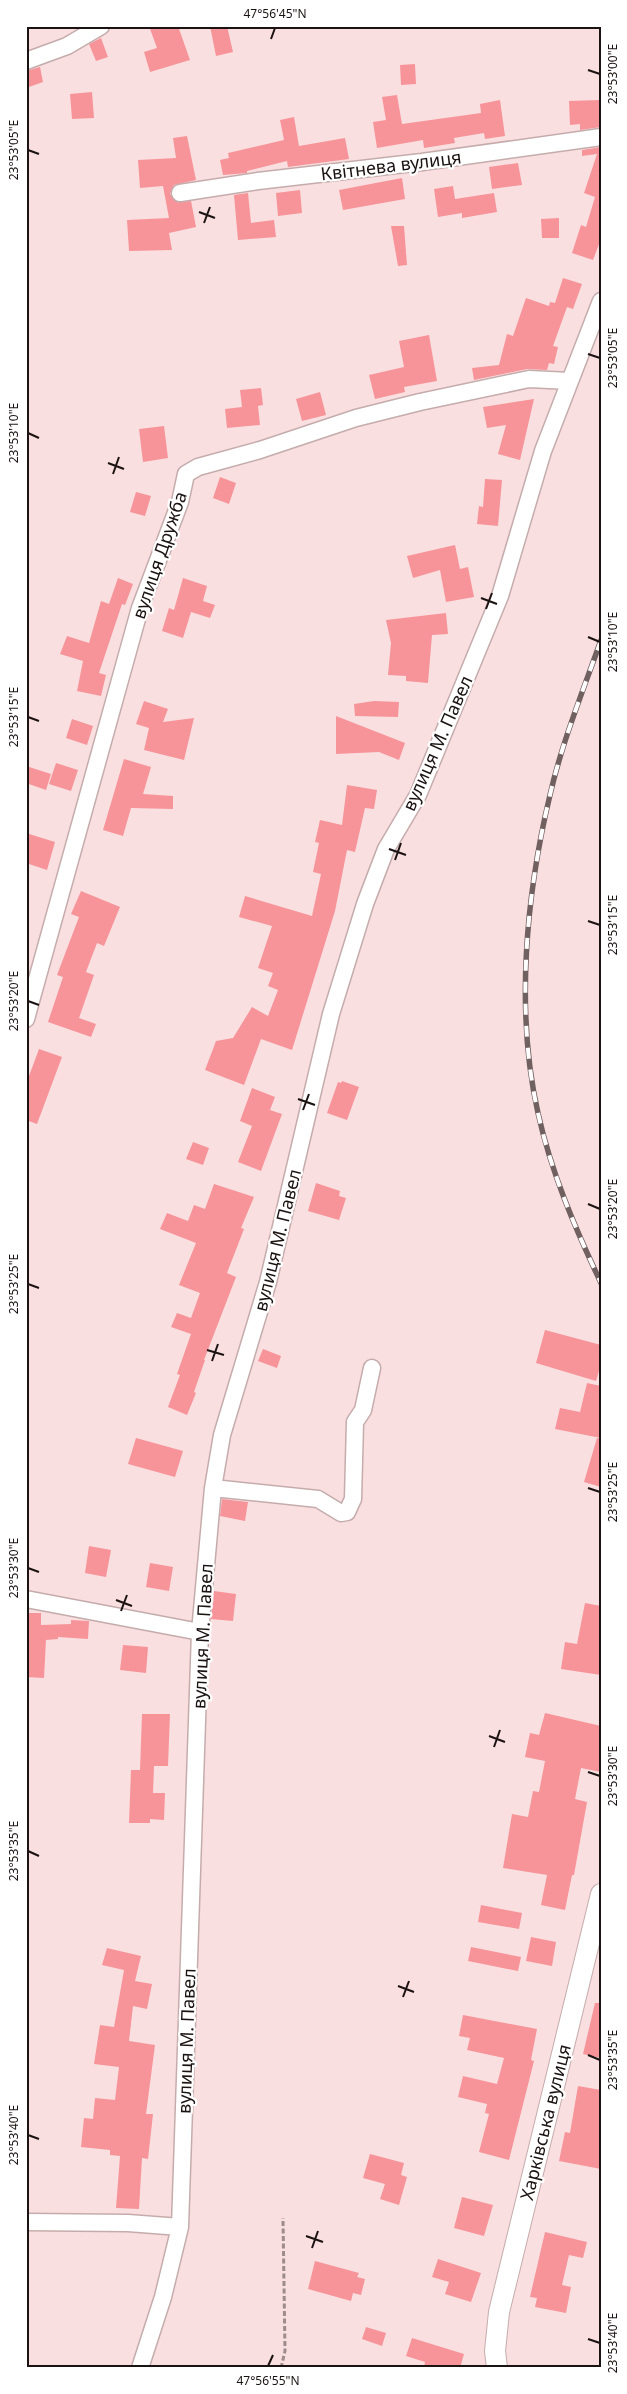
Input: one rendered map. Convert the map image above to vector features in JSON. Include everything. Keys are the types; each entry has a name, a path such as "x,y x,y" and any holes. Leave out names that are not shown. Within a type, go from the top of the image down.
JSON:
{"street":[{"path":"26,61 67,46 101,26"},
{"name":"Квітнева вулиця","path":"180,193 258,181 422,162 601,137"},
{"name":"вулиця М. Павел","path":"140,2368 163,2297 180,2227 200,1632 213,1488 222,1435 268,1282 331,1014 365,904 386,849 418,795 500,596 543,451 601,301"},
{"name":"вулиця Дружба","path":"26,1019 140,608 180,502 186,474 198,466 260,450 356,418 420,402 529,379 570,381"},
{"path":"213,1488 318,1499 340,1513 347,1512 351,1508 353,1499 355,1422 362,1410 372,1368"},
{"path":"26,1599 200,1632"},
{"name":"Харківська вулиця","path":"494,2362 499,2312 601,1894"},
{"path":"26,2222 128,2223 180,2227"}],"path":[{"path":"281,2368 285,2351 283,2218"}],"building":[{"path":"149,26 178,26 190,60 150,72 144,52 157,48"},
{"path":"210,26 227,26 233,52 216,56"},
{"path":"101,38 108,57 96,61 89,44"},
{"path":"415,64 416,84 401,85 400,65"},
{"path":"40,67 43,82 26,88 26,71"},
{"path":"92,92 94,118 72,119 70,94"},
{"path":"397,95 402,124 481,113 480,104 500,100 505,136 485,139 484,133 454,138 455,143 424,148 423,140 377,148 373,122 386,120 382,97"},
{"path":"600,100 601,127 580,130 580,124 570,125 569,101"},
{"path":"294,117 299,146 345,138 349,159 288,167 287,161 247,171 247,173 223,175 220,160 229,158 228,153 284,140 280,120"},
{"path":"187,136 196,180 174,185 170,194 177,202 191,201 196,227 169,233 172,250 129,251 127,220 169,218 163,186 140,188 138,160 176,158 173,138"},
{"path":"601,147 601,239 593,260 572,253 581,225 586,227 595,197 584,193 597,154 582,156 582,150"},
{"path":"518,163 522,185 492,189 489,167"},
{"path":"402,178 405,199 343,210 339,190"},
{"path":"453,186 455,199 494,193 497,212 462,218 462,213 438,217 434,189"},
{"path":"300,190 302,213 278,216 276,193"},
{"path":"248,193 251,223 274,220 276,237 238,240 234,195"},
{"path":"559,218 559,238 542,238 541,219"},
{"path":"391,226 404,226 407,265 398,266"},
{"path":"563,278 582,284 573,309 567,307 553,346 558,347 554,364 549,363 547,370 527,369 474,380 472,368 499,365 507,334 513,336 526,298 549,306 550,302 555,303"},
{"path":"429,335 437,381 404,387 405,392 375,399 369,375 404,367 399,341"},
{"path":"261,388 263,405 258,406 260,425 227,428 225,409 242,407 240,390"},
{"path":"320,392 326,415 302,421 296,399"},
{"path":"534,399 520,460 498,454 506,425 487,428 483,407"},
{"path":"164,426 168,458 143,462 139,429"},
{"path":"220,477 236,483 229,504 213,498"},
{"path":"485,479 502,480 498,526 477,524 479,506 483,507"},
{"path":"136,492 151,496 145,516 130,512"},
{"path":"455,545 460,569 468,567 474,597 446,602 440,570 413,578 407,556"},
{"path":"118,578 133,584 125,605 122,604 99,673 106,675 101,696 77,691 83,661 60,654 67,636 89,643 101,601 109,604"},
{"path":"183,578 207,586 203,601 215,605 210,618 191,612 183,638 162,631 169,608 174,610"},
{"path":"446,613 448,634 432,635 428,683 406,681 406,676 388,675 391,643 386,620"},
{"path":"144,701 168,709 163,722 194,718 184,760 144,750 149,728 136,724"},
{"path":"374,701 399,702 398,717 355,716 354,704"},
{"path":"336,716 405,743 399,760 379,752 336,754"},
{"path":"72,719 93,726 87,745 66,738"},
{"path":"124,759 151,767 143,794 173,796 173,809 131,808 123,836 103,830"},
{"path":"56,763 78,770 71,791 49,784"},
{"path":"26,766 51,774 46,790 26,783"},
{"path":"347,785 377,790 374,809 365,808 355,852 347,850 335,911 292,1050 261,1039 244,1085 205,1070 216,1041 233,1038 252,1007 268,1016 278,990 268,986 273,973 258,968 272,926 239,917 245,896 312,916 321,874 313,872 319,843 315,842 320,820 342,825"},
{"path":"26,833 55,842 47,870 26,863"},
{"path":"81,891 120,907 104,946 97,943 86,972 94,975 79,1018 96,1024 91,1037 48,1022 63,977 57,975 79,917 71,914"},
{"path":"39,1049 62,1057 37,1124 26,1120 26,1084"},
{"path":"342,1081 359,1087 347,1120 327,1113 338,1082 341,1083"},
{"path":"252,1088 275,1097 270,1110 282,1114 261,1171 238,1162 252,1126 240,1121"},
{"path":"193,1142 209,1148 203,1165 186,1159"},
{"path":"316,1183 340,1191 339,1196 346,1198 339,1220 308,1211"},
{"path":"214,1184 254,1197 241,1228 244,1229 227,1273 236,1277 204,1360 194,1392 196,1393 187,1415 168,1407 180,1375 177,1374 191,1334 171,1327 177,1313 191,1318 200,1293 179,1285 196,1243 160,1229 167,1213 188,1221 194,1205 205,1209"},
{"path":"545,1330 601,1345 601,1364 596,1381 536,1363"},
{"path":"263,1349 281,1356 277,1368 258,1361"},
{"path":"587,1383 601,1386 601,1438 555,1429 560,1408 580,1412"},
{"path":"136,1438 183,1451 175,1477 128,1464"},
{"path":"597,1438 601,1439 601,1487 584,1482"},
{"path":"222,1499 248,1502 245,1521 220,1516"},
{"path":"89,1546 111,1550 106,1577 85,1573"},
{"path":"150,1563 173,1567 169,1591 146,1587"},
{"path":"214,1591 236,1594 233,1621 211,1619"},
{"path":"585,1603 601,1606 601,1675 561,1669 565,1642 577,1644"},
{"path":"26,1613 41,1613 41,1625 71,1624 71,1620 89,1621 88,1639 58,1637 58,1639 46,1640 44,1678 26,1677"},
{"path":"123,1645 148,1647 146,1673 120,1670"},
{"path":"545,1713 601,1726 601,1772 581,1768 575,1799 587,1802 574,1875 572,1875 565,1910 541,1905 547,1875 503,1868 512,1814 528,1817 533,1791 539,1792 545,1761 525,1757 530,1733 539,1735"},
{"path":"142,1714 170,1714 168,1766 154,1766 153,1793 165,1793 164,1820 150,1819 150,1823 129,1823 131,1770 140,1770"},
{"path":"481,1905 522,1913 519,1929 478,1922"},
{"path":"531,1937 556,1942 552,1966 526,1961"},
{"path":"471,1947 521,1957 518,1971 468,1961"},
{"path":"107,1948 141,1956 135,1981 152,1984 147,2009 133,2006 129,2041 155,2045 146,2114 153,2114 148,2159 142,2158 139,2209 116,2208 120,2156 110,2155 110,2150 81,2147 84,2118 93,2119 95,2098 115,2100 119,2067 94,2064 100,2025 114,2027 124,1970 102,1965"},
{"path":"595,2003 601,2003 601,2058 583,2054"},
{"path":"463,2015 537,2029 531,2060 534,2061 509,2160 479,2152 489,2114 485,2113 487,2104 458,2097 463,2076 497,2084 504,2058 467,2050 470,2038 459,2036"},
{"path":"578,2086 601,2090 601,2169 559,2161 565,2132 570,2133"},
{"path":"370,2154 404,2163 401,2175 407,2177 399,2205 380,2199 385,2184 363,2178"},
{"path":"462,2197 493,2205 484,2236 454,2228"},
{"path":"545,2232 587,2242 583,2258 569,2255 562,2285 571,2287 566,2313 535,2307 537,2298 530,2297"},
{"path":"438,2259 481,2273 471,2302 445,2294 449,2282 432,2277"},
{"path":"315,2261 359,2273 357,2277 365,2279 361,2295 353,2293 351,2301 308,2289"},
{"path":"366,2327 386,2333 382,2346 362,2339"},
{"path":"412,2338 464,2354 460,2368 424,2368 425,2362 406,2356"}],"railway":[{"path":"601,640 560,756 550,795 535,873 526,954 525,994 531,1074 543,1135 565,1200 601,1283"}]}
